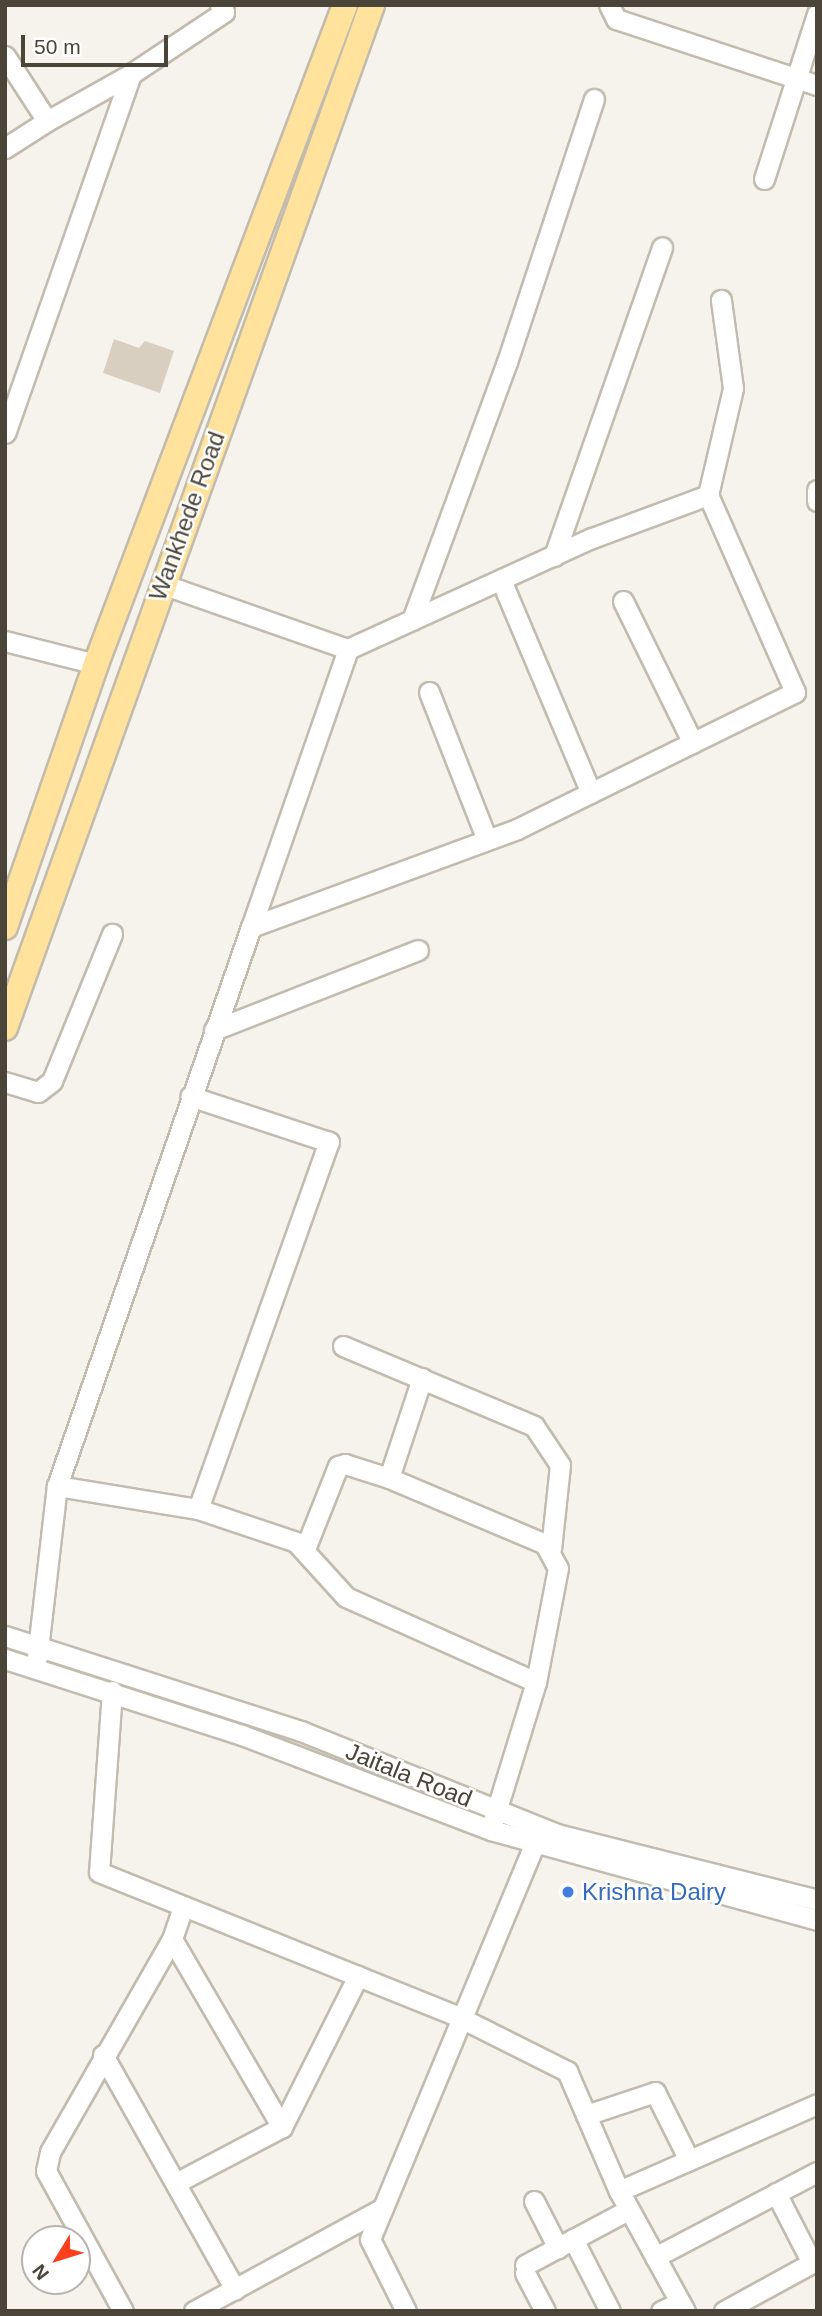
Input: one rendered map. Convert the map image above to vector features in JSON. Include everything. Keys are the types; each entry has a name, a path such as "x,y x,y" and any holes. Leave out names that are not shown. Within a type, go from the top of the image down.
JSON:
{"main road":[{"name":"Wankhede Road","path":"5,927 96,664 345,5"},
{"name":"Wankhede Road","path":"5,1028 162,584 372,5"}],"street":[{"path":"609,5 616,19 817,85"},
{"path":"5,148 131,74 226,7"},
{"path":"764,180 817,14"},
{"path":"5,56 47,121"},
{"path":"5,433 131,74"},
{"path":"412,620 507,362 594,99"},
{"path":"554,555 662,247"},
{"path":"251,927 487,840 592,793 795,692 708,495 733,388 721,300"},
{"path":"817,490 817,501"},
{"path":"162,584 348,649 554,555 708,495"},
{"path":"500,580 592,793"},
{"path":"623,601 692,743"},
{"path":"5,641 96,664"},
{"path":"36,1668 57,1486 190,1096 348,649"},
{"path":"429,692 487,840"},
{"path":"5,1082 38,1092 52,1081 112,934"},
{"path":"214,1030 418,950"},
{"path":"190,1096 329,1142 198,1509"},
{"path":"343,1346 534,1426 554,1452 562,1481 551,1549 558,1568 536,1682 494,1820"},
{"path":"389,1478 422,1378"},
{"path":"305,1549 338,1466 345,1464 389,1478 551,1549"},
{"path":"57,1486 198,1509 305,1549 346,1597 536,1682"},
{"name":"Jaitala Road","path":"5,1636 301,1731 494,1820"},
{"name":"Jaitala Road","path":"5,1659 111,1691 538,1836 817,1920"},
{"path":"111,1691 99,1872 459,2017 567,2071 628,2210 683,2306 661,2311"},
{"path":"406,2311 370,2239 459,2017 538,1836"},
{"name":"Jaitala Road","path":"538,1836 817,1900"},
{"path":"123,2311 46,2171 50,2152 103,2055 172,1939 183,1907"},
{"path":"172,1939 282,2127"},
{"path":"176,2183 282,2127 358,1976"},
{"path":"103,2055 235,2289"},
{"path":"586,2115 655,2092 690,2160"},
{"path":"620,2191 817,2104"},
{"path":"655,2257 817,2172"},
{"path":"724,2311 815,2261 776,2193"},
{"path":"534,2201 610,2311"},
{"path":"194,2311 383,2208"},
{"path":"545,2311 525,2269 628,2210"}],"building":[{"path":"114,339 139,348 145,341 174,351 160,393 103,373"}],"place":[{"name":"Krishna Dairy","path":"568,1892"}]}
